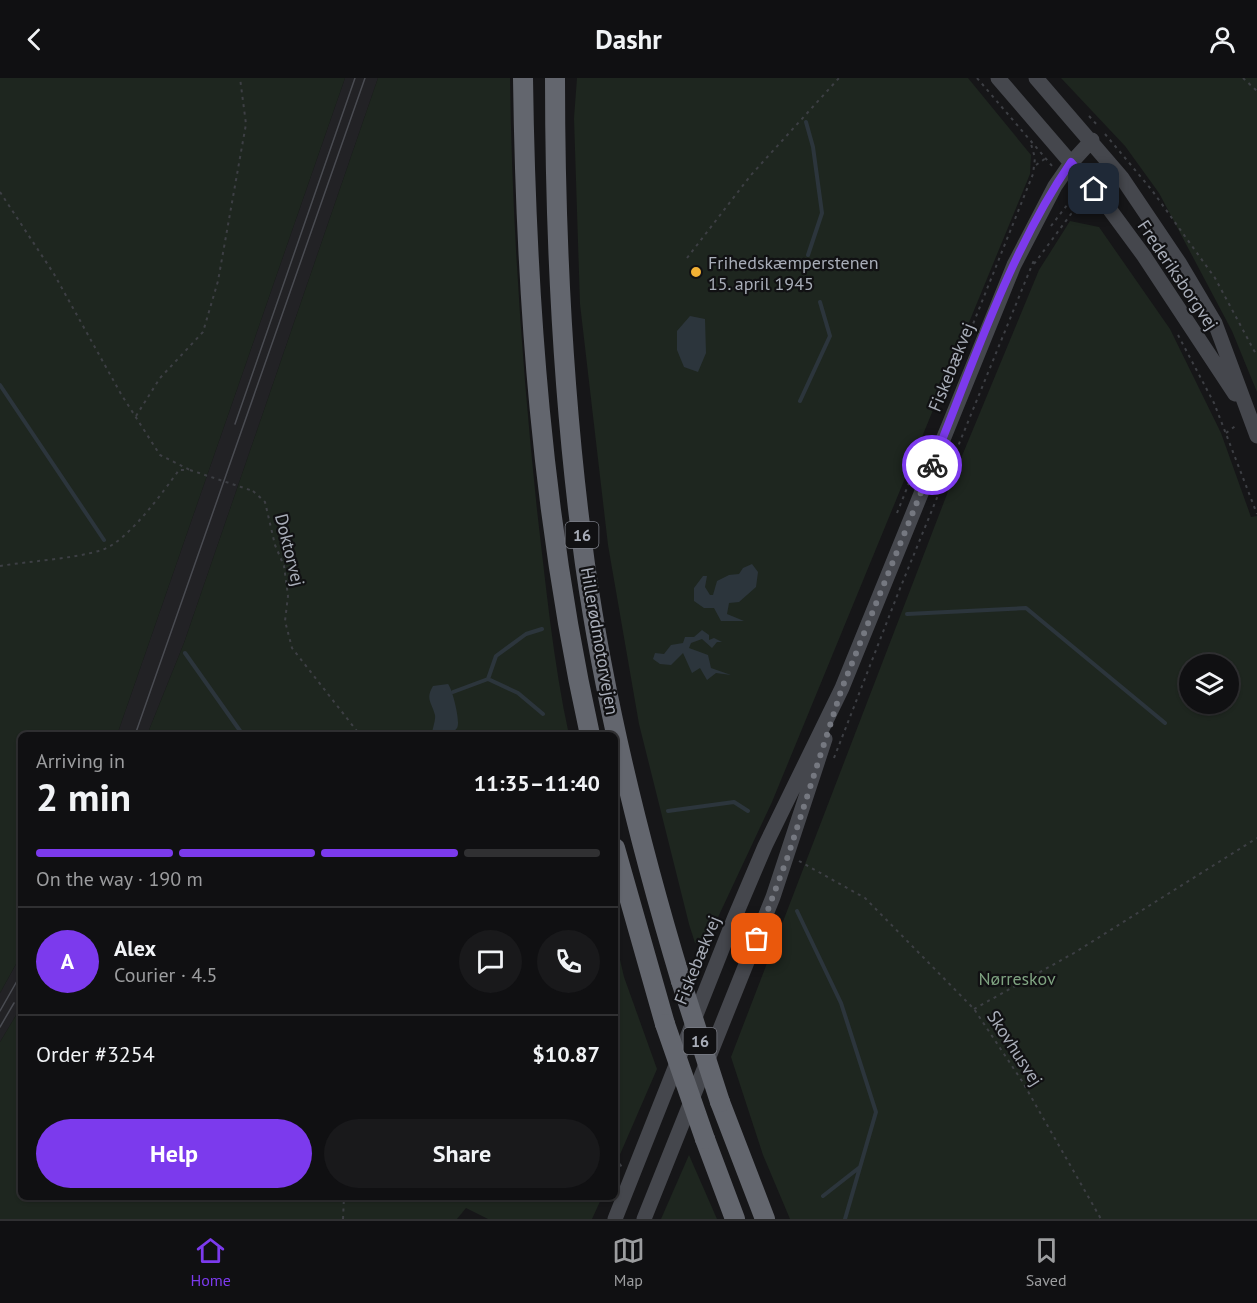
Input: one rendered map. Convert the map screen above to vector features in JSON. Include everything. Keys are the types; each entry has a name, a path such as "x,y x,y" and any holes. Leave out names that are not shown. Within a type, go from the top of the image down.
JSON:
{"highway":[{"name":"Hillerødmotorvejen","path":"523,78 524,190 531,335 558,567 589,732"},
{"name":"Hillerødmotorvejen","path":"555,78 555,196 561,334 586,565 603,672 617,732"},
{"name":"Hillerødmotorvejen","path":"618,738 638,825 681,981 720,1102 765,1219"},
{"name":"16","path":"618,859 665,1024 735,1219"}],"street":[{"name":"Frederiksborgvej","path":"998,78 1071,162 1144,255 1249,417"},
{"name":"Frederiksborgvej","path":"1036,78 1092,140 1151,219 1215,323 1257,436"},
{"name":"Fiskebækvej","path":"615,1219 765,846 842,688 1014,265 1055,186 1071,162 1092,140"},
{"name":"Fiskebækvej","path":"644,1219 774,897 842,688"}],"path":[{"path":"136,416 160,378 203,332 218,281 246,124 240,78"},
{"path":"687,258 751,175 839,78"},
{"path":"949,386 1034,165 1031,144 977,78"},
{"path":"1243,78 1257,91"},
{"path":"1151,189 1215,278 1257,356"},
{"name":"Doktorvej","path":"0,192 54,274 160,455 190,470 253,491 265,502 275,545 284,566 288,596 285,621 292,648 358,732"},
{"path":"1051,227 1077,193"},
{"path":"1032,266 1071,214 1085,210 1095,211"},
{"path":"832,764 1036,252"},
{"path":"1175,330 1214,403 1257,514"},
{"path":"894,521 923,448"},
{"path":"0,566 103,550 124,535 164,491 179,470 190,470"},
{"path":"975,1009 1074,953 1257,838"},
{"name":"Skovhusvej","path":"788,856 826,873 865,898 975,1009 1022,1081 1101,1219"},
{"path":"623,1169 627,1159"},
{"path":"343,1219 344,1200"}],"shaded area":[{"path":"345,78 378,78 184,643 148,732 118,732"},
{"path":"690,316 705,319 706,353 698,372 684,367 677,350 677,331"},
{"path":"752,564 758,572 756,587 739,602 729,603 727,614 744,621 721,621 714,608 704,608 694,601 694,588 703,576 707,576 705,587 710,595 713,595 717,581 729,575 739,574 743,568"},
{"path":"702,630 709,635 709,640 714,638 722,642 717,642 712,648 702,639 691,643 689,648 708,655 711,668 731,675 716,673 707,680 700,668 692,673 683,653 671,665 660,664 653,659 655,653 664,654 671,645 683,643 685,637 694,637"},
{"path":"448,684 452,692 458,719 457,728 453,732 432,732 435,715 429,698 433,686"},
{"path":"18,960 18,1012 0,1042 0,993"}],"green space":[{"path":"0,78 345,78 118,732 18,732 18,960 0,993"},
{"path":"378,78 510,78 515,240 527,402 550,623 568,732 148,732 184,643"},
{"path":"577,78 968,78 1031,155 1030,174 772,802 705,945 695,943 689,924 639,724 608,545 580,304 574,118"},
{"path":"1061,78 1257,78 1257,392 1232,331 1159,193 1125,146"},
{"name":"Nørreskov","path":"1070,221 1099,227 1170,329 1221,433 1251,517 1257,516 1257,1219 790,1219 763,1155 731,1057 957,468 1039,270"},
{"path":"618,951 624,977 657,1069 618,1159"},
{"path":"18,1012 18,1200 601,1200 592,1219 488,1219 466,1208 457,1219 0,1219 0,1042"},
{"path":"689,1155 717,1219 661,1219"}],"waterway":[{"path":"806,122 813,147 822,213 808,255"},
{"path":"800,401 830,336 820,302"},
{"path":"0,385 104,540"},
{"path":"907,614 1026,608 1165,723"},
{"path":"488,679 496,656 526,634 542,629"},
{"path":"185,653 241,732"},
{"path":"453,692 488,679 518,693 543,714"},
{"path":"668,811 734,802 748,811"},
{"path":"797,911 841,1003 876,1112 845,1219"},
{"path":"823,1196 860,1167"}],"tram line":[{"path":"235,424 355,78"},
{"path":"136,732 365,78"},
{"path":"0,1011 18,979"},
{"path":"0,1027 14,1003"}],"way so far":[{"path":"757,939 788,856 842,688 932,465"}],"place":[{"name":"Frihedskæmperstenen 15. april 1945","path":"696,272"}],"route":[{"path":"932,465 1014,265 1055,186 1071,162 1094,189"}]}
